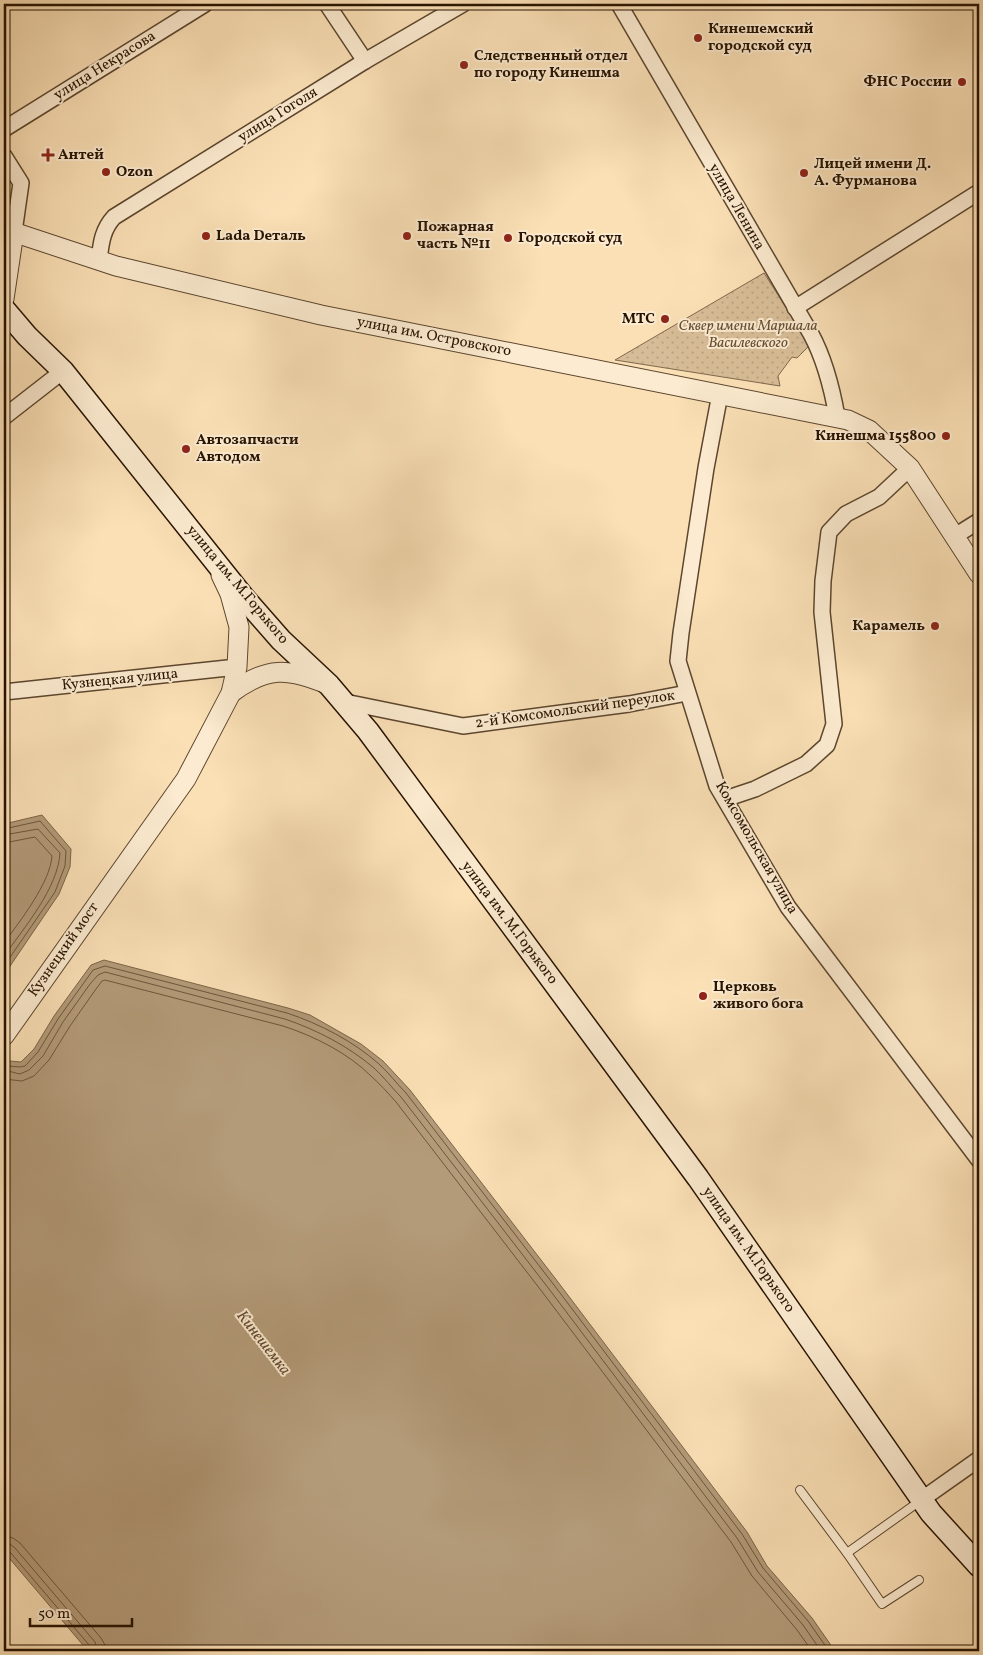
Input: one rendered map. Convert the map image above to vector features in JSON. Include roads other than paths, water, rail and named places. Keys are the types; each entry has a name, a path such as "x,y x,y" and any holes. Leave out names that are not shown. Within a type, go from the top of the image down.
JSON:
{"main road":[{"name":"улица им. М.Горького","path":"4,309 27,336 63,371 264,622 345,702 698,1178 921,1500 979,1566"}],"street":[{"name":"улица Некрасова","path":"4,129 205,4"},
{"path":"327,4 365,61"},
{"name":"улица Гоголя","path":"99,260 102,235 114,217 365,61 462,4"},
{"name":"улица Ленина","path":"618,4 821,352 837,417"},
{"path":"4,156 21,183 9,230 4,299"},
{"path":"795,308 979,192"},
{"name":"улица им. Островского","path":"9,230 116,266 321,315 837,417 868,430 910,468"},
{"path":"4,417 63,371"},
{"name":"Комсомольская улица","path":"720,394 706,468 680,633 678,661 717,786 788,907 979,1160"},
{"path":"725,799 754,789 806,764 827,745 834,724 822,612 823,581 829,532 846,514 879,496 910,468 979,574"},
{"path":"956,536 979,521"},
{"name":"Кузнецкий мост","path":"4,1036 186,779 231,693 237,668 238,628 230,594 216,563"},
{"name":"Кузнецкая улица","path":"4,692 237,668"},
{"path":"231,693 241,685 273,672 304,675 329,685"},
{"name":"2-й Комсомольский переулок","path":"345,702 463,726 629,704 687,693"},
{"path":"921,1500 979,1459"}],"lane":[{"path":"800,1490 882,1604 920,1580"},
{"path":"847,1553 921,1500"}],"water":[{"path":"42,815 71,849 70,867 59,894 4,975 4,824"},
{"name":"Кинешемка","path":"104,960 310,1015 361,1044 383,1061 410,1090 558,1282 747,1532 767,1566 812,1618 835,1651 88,1651 4,1552 4,1057 10,1061 21,1062 34,1049 54,1016 91,965"}],"place":[{"name":"Кинешемский городской суд","path":"698,38"},
{"name":"Следственный отдел по городу Кинешма","path":"464,65"},
{"name":"ФНС России","path":"962,82"},
{"name":"Антей","path":"48,155"},
{"name":"Ozon","path":"106,172"},
{"name":"Лицей имени Д. А. Фурманова","path":"804,173"},
{"name":"Lada Dеталь","path":"206,236"},
{"name":"Пожарная часть №11","path":"407,236"},
{"name":"Городской суд","path":"508,238"},
{"name":"МТС","path":"665,319"},
{"name":"Кинешма 155800","path":"946,436"},
{"name":"Автозапчасти Автодом","path":"186,449"},
{"name":"Карамель","path":"935,626"},
{"name":"Церковь живого бога","path":"703,996"}],"park label":[{"name":"Сквер имени Маршала Василевского","path":"748,334"}]}
